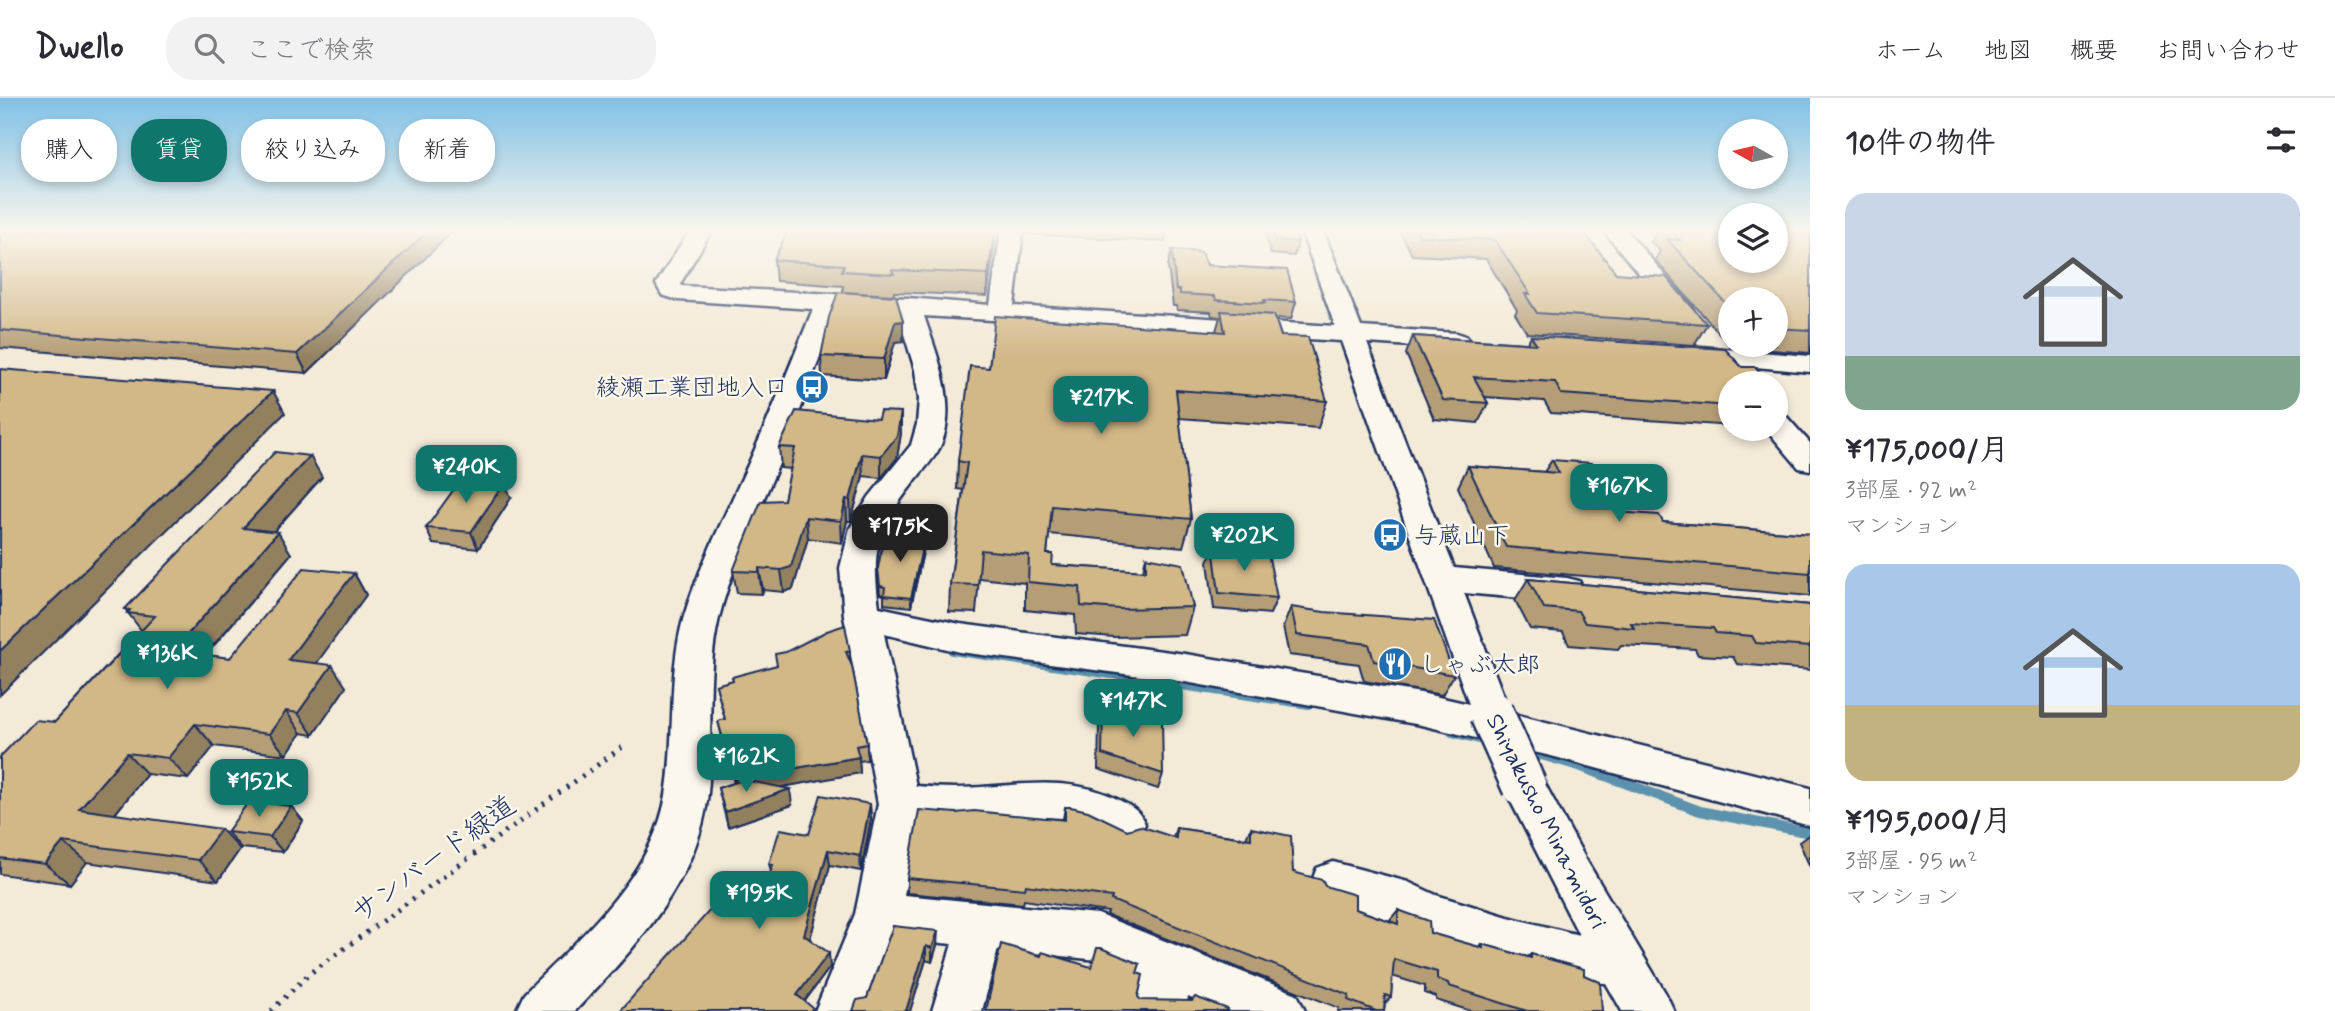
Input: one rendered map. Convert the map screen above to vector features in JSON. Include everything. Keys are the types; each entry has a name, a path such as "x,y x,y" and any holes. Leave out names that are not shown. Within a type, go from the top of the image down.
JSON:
{"street":[{"path":"675,273 668,284 670,289 678,293 908,305 1484,343"},
{"path":"1001,311 1006,273"},
{"name":"Shiyakusho Minamidori","path":"1328,273 1491,712 1524,786 1618,960 1649,1011"},
{"path":"1650,273 1718,353"},
{"path":"541,1011 628,916 665,865 677,838 687,797 692,684 702,616 722,560 828,301"},
{"path":"840,1011 878,914 899,804 862,616 857,568 866,528 880,504 925,447 930,424 933,399 928,370 908,305"},
{"path":"1667,353 1718,356"},
{"path":"1722,357 1734,371"},
{"path":"1732,357 1810,364"},
{"path":"1788,436 1810,461"},
{"path":"1440,579 1604,593"},
{"path":"862,616 960,638 1185,668 1421,709 1555,740 1810,807"},
{"path":"899,804 955,807 1013,802 1068,802 1093,807 1124,824"},
{"path":"1333,883 1408,904 1426,914 1508,940 1576,958 1618,960"},
{"path":"878,914 1098,937 1165,989 1280,1011"},
{"path":"957,1011 981,926"}],"path":[{"name":"サンバード緑道","path":"271,1011 309,975 625,745"}],"building":[{"path":"0,273 384,273 297,354 0,330"},
{"path":"1174,273 1288,273 1296,302 1216,300 1215,296 1180,294 1180,290 1176,290"},
{"path":"1516,273 1616,273 1666,277 1707,324 1537,313 1525,294 1530,294"},
{"path":"1698,273 1810,273 1810,330 1788,329 1788,287 1718,287 1718,295"},
{"path":"838,292 896,296 903,321 895,322 884,359 821,356 829,317"},
{"path":"1221,311 1274,315 1281,336 1308,337 1327,401 1176,390 1191,519 1052,506 1047,554 1053,554 1052,565 1146,571 1146,557 1183,564 1193,607 1120,609 1081,606 1080,587 1028,582 1029,555 981,550 978,585 950,584 967,463 958,461 970,366 989,368 995,316 1225,332"},
{"path":"1413,336 1536,344 1531,336 1718,349 1718,357 1733,357 1742,367 1755,367 1758,371 1718,371 1718,405 1561,394 1555,382 1474,377 1488,403 1443,400"},
{"path":"0,369 273,391 0,651"},
{"path":"796,411 878,419 880,411 901,412 897,436 881,456 862,454 850,500 846,499 841,521 806,517 791,567 781,570 759,568 759,572 733,571 761,501 784,500 795,448 779,447"},
{"path":"275,452 310,456 243,528 278,532 173,651 230,658 304,568 354,573 288,660 332,665 298,713 286,711 269,734 195,724 168,758 127,753 79,809 221,829 198,860 63,842 45,864 0,858 0,757 35,720 55,722 155,616 127,613 130,610 125,609"},
{"path":"1552,460 1591,463 1617,512 1659,515 1663,522 1810,534 1810,573 1506,547 1468,466 1559,473"},
{"path":"462,478 505,482 471,532 426,528"},
{"path":"894,532 925,535 911,598 884,595 885,587 880,586 878,568 884,536 892,538"},
{"path":"1213,546 1268,553 1277,598 1219,593"},
{"path":"1528,579 1810,605 1810,647 1756,643 1752,636 1716,633 1713,628 1631,623 1634,628 1585,623 1578,611 1544,608"},
{"path":"1291,607 1434,620 1454,675 1374,661 1369,644 1297,635"},
{"path":"845,625 850,651 846,652 852,666 867,744 856,746 859,757 734,779 718,721 725,719 716,685 733,680 732,677 777,665 775,654 786,652"},
{"path":"1103,708 1162,719 1163,774 1102,754"},
{"path":"743,780 790,789 725,812 718,788"},
{"path":"821,795 870,804 860,856 828,850 804,935 829,953 797,995 813,1008 810,1011 620,1011 719,900 735,911 744,915 746,912 755,919 773,865 769,864 780,829 809,834"},
{"path":"249,801 291,806 270,837 227,832"},
{"path":"1065,807 1088,811 1127,830 1140,826 1176,838 1176,828 1251,839 1251,828 1291,836 1293,872 1322,880 1325,886 1355,895 1355,909 1398,924 1398,910 1429,921 1430,933 1531,958 1531,954 1584,969 1584,975 1600,982 1602,1011 1527,1011 1449,986 1437,979 1437,972 1394,959 1391,997 1385,995 1384,1011 1376,1011 1348,1000 1349,995 1111,900 1112,897 1026,885 1025,889 907,878 919,810 956,813 974,811 1065,820"},
{"path":"893,926 938,931 932,948 926,946 906,1011 853,1011 857,1000 867,998"},
{"path":"1001,944 1041,956 1042,952 1091,967 1097,948 1101,948 1140,964 1137,973 1143,975 1138,997 1141,1000 1192,1001 1195,997 1228,1009 986,1011"}],"waterway":[{"path":"952,651 1140,679"},
{"path":"1128,677 1309,704"},
{"path":"1452,732 1487,741"},
{"path":"1524,750 1579,766 1700,811 1810,833"}],"place":[{"name":"綾瀬工業団地入口","path":"812,387"},
{"name":"与蔵山下","path":"1390,535"},
{"name":"しゃぶ太郎","path":"1395,664"}]}
